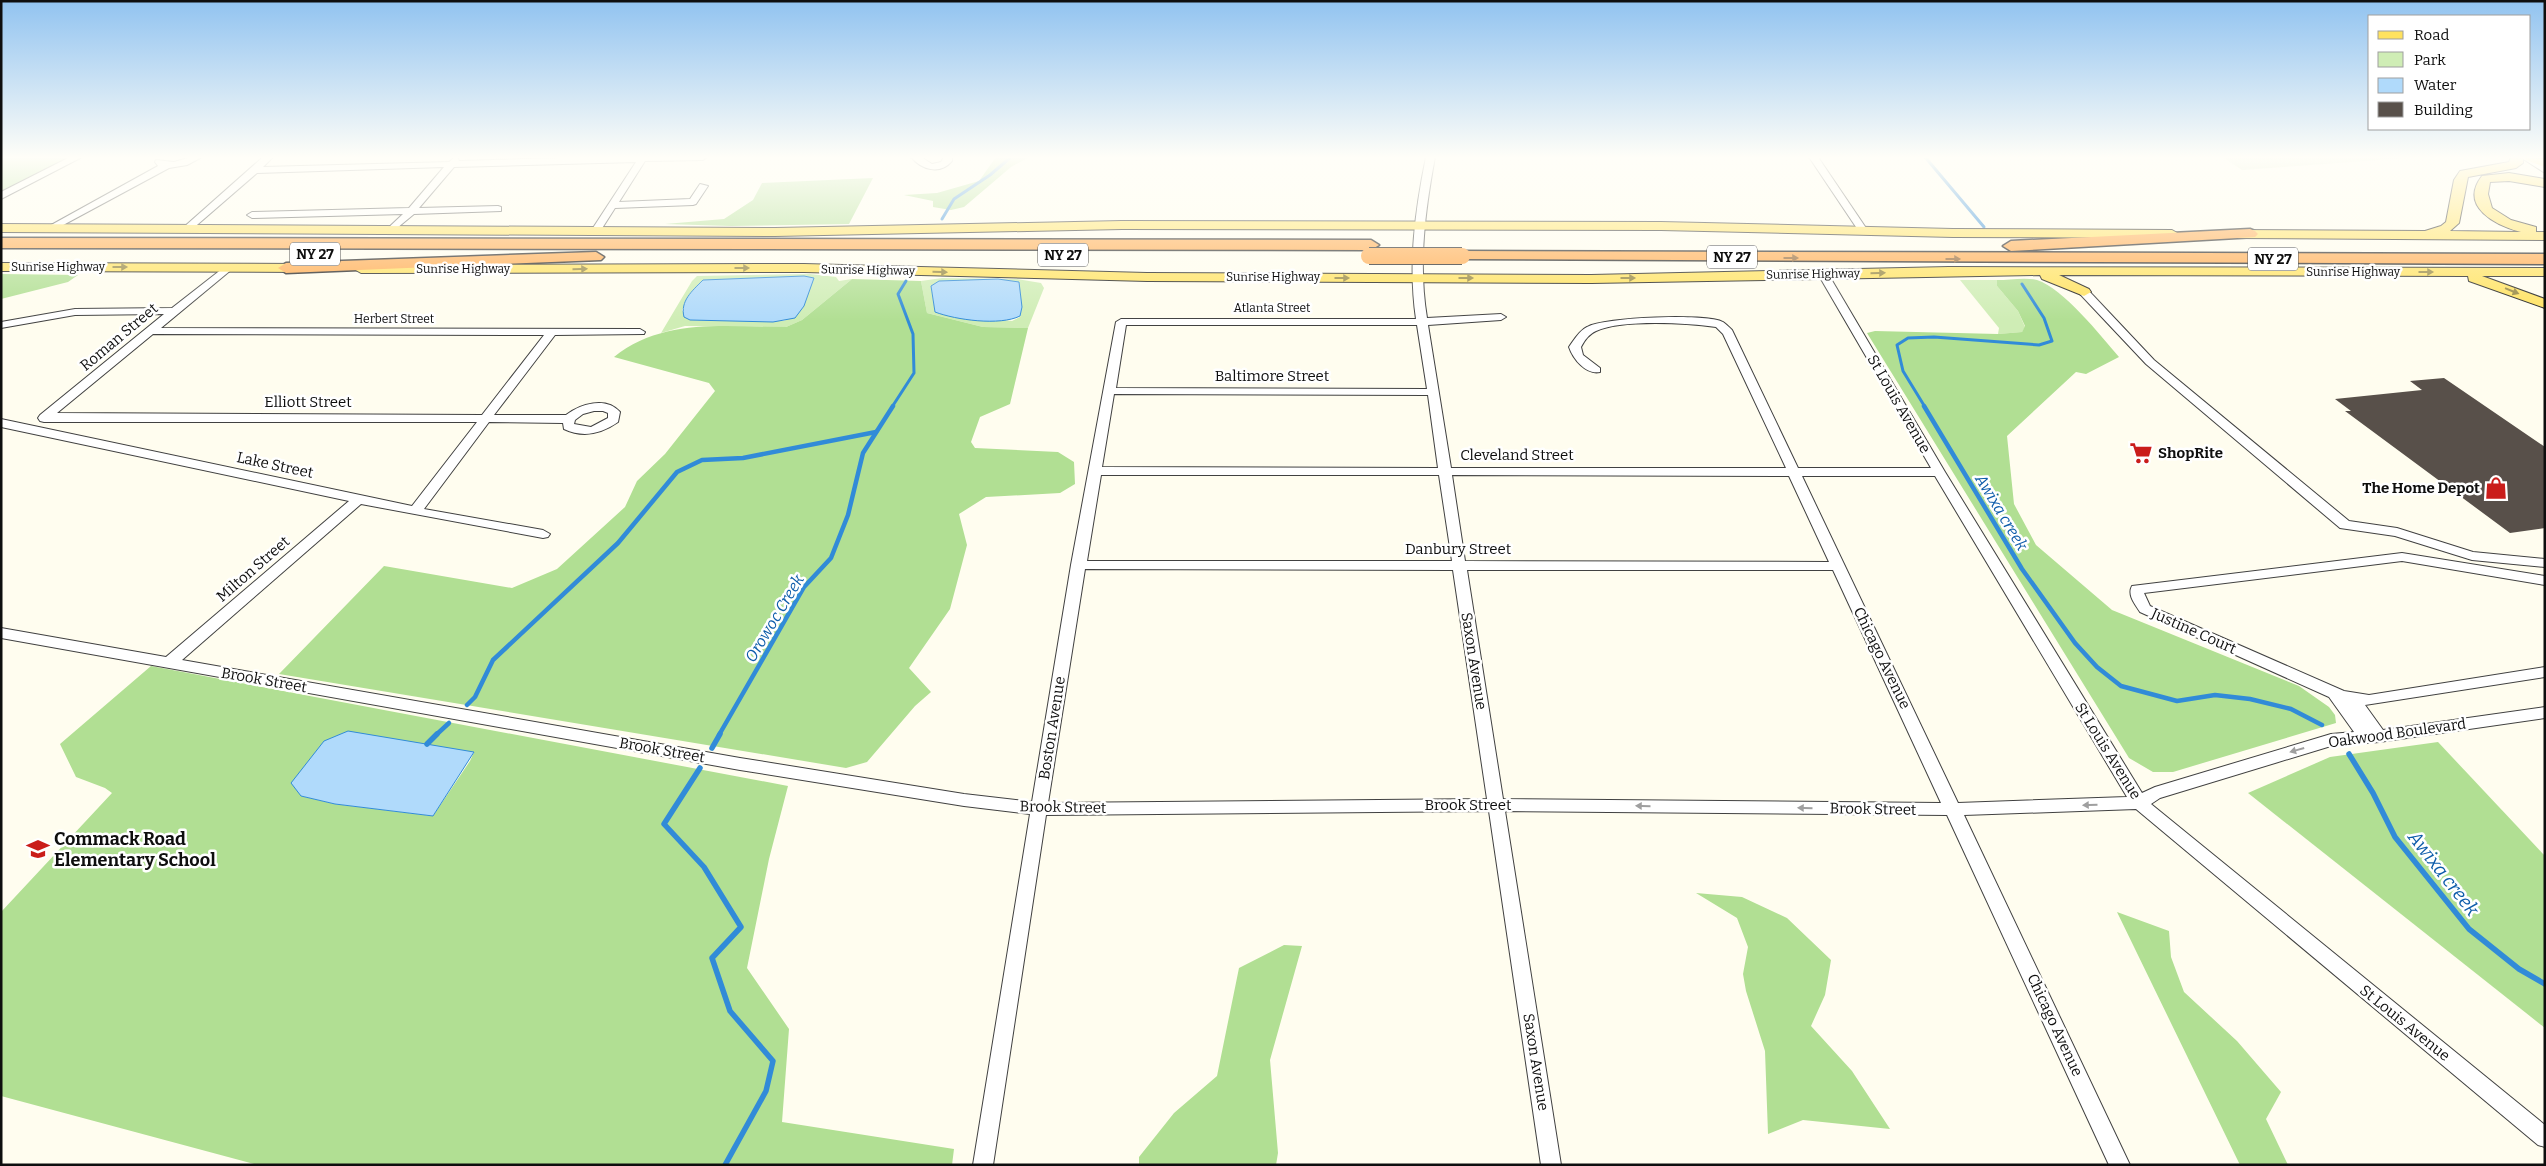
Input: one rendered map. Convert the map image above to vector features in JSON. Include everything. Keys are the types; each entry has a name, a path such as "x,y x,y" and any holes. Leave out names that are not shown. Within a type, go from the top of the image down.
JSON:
{"highway":[{"path":"237,229 439,238 477,243"},
{"path":"1998,253 2250,234"},
{"name":"Sunrise Highway","path":"1,243 477,243 1462,251 1998,253 2545,259"},
{"name":"Sunrise Highway","path":"1998,253 2545,248"},
{"name":"Sunrise Highway","path":"1,254 629,255 1370,250"},
{"path":"1998,253 2044,263 2248,272"},
{"path":"286,268 538,260 629,255"}],"main road":[{"path":"2410,234 2441,230 2452,223 2454,211"},
{"path":"2487,211 2519,227 2545,232"},
{"path":"1,228 784,232 1137,225 1698,226 1863,231 2545,236"},
{"name":"Sunrise Highway","path":"1,267 804,268 1117,277 1417,278 1644,278 2107,271 2545,272"},
{"path":"2084,292 2083,283 2087,278 2107,271"},
{"path":"2024,272 2056,278 2084,292"},
{"path":"2448,272 2491,283 2545,304"}],"street":[{"path":"49,229 79,211"},
{"path":"187,229 208,211"},
{"path":"252,215 428,211"},
{"path":"596,231 610,211"},
{"name":"Saxon Avenue","path":"1422,211 1419,226 1417,278 1422,322 1551,1165"},
{"path":"1850,211 1863,231"},
{"path":"391,230 411,212"},
{"name":"Roman Street","path":"30,429 227,268"},
{"name":"St Louis Avenue","path":"1823,274 1938,472 2139,803 2545,1138"},
{"path":"2084,292 2150,362 2345,525 2397,532 2472,556 2545,563"},
{"path":"1,325 75,312 174,311"},
{"name":"Atlanta Street","path":"1121,322 1422,322 1501,317"},
{"name":"Boston Avenue","path":"983,1165 1078,565 1121,322"},
{"name":"Chicago Avenue","path":"1596,370 1578,357 1575,347 1580,338 1592,328 1621,322 1719,324 1728,332 1837,566 1955,809 2120,1165"},
{"name":"Herbert Street","path":"148,331 640,332"},
{"path":"415,511 551,333"},
{"name":"Baltimore Street","path":"1110,390 1434,392"},
{"name":"Elliott Street","path":"46,417 569,419"},
{"name":"Lake Street","path":"1,423 415,511 543,534"},
{"name":"Cleveland Street","path":"1094,471 1938,472"},
{"name":"Milton Street","path":"169,663 359,499"},
{"name":"Justine Court","path":"2545,581 2402,557 2137,589 2138,598 2145,609 2334,693 2352,698 2369,700 2545,672"},
{"name":"Danbury Street","path":"1078,565 1837,566"},
{"name":"Brook Street","path":"1,633 740,764 964,800 1039,809 1496,805 1955,809 2139,803"},
{"path":"2334,693 2372,736"},
{"path":"2352,698 2372,736"},
{"name":"Oakwood Boulevard","path":"2139,803 2155,793 2331,740 2545,712"}],"green space":[{"path":"736,211 856,211 849,224 731,226 665,224 724,219"},
{"path":"1,274 78,275 68,282 1,299"},
{"path":"810,274 836,277 839,281 852,279 802,320 786,327 685,326 661,333 692,281 697,276","holes":["692,291 786,321 690,320 682,310"]},
{"path":"942,278 1017,279 1041,283 1044,288 1028,328 983,327 927,313 921,281","holes":["931,286 1022,307 1020,317 1012,321 935,312"]},
{"path":"852,279 921,281 927,313 983,327 1028,328 1010,404 980,417 971,442 975,448 1058,452 1074,462 1075,484 1060,493 986,497 959,514 967,545 950,609 909,668 931,692 915,706 867,762 846,768 279,674 384,566 512,588 557,569 625,507 637,481 665,454 715,391 709,383 614,357 633,344 653,335 674,330 719,326 786,327 802,320"},
{"path":"2033,279 2047,285 2059,293 2092,325 2119,357 2086,374 2076,372 2007,436 2014,504 2036,545 2112,610 2299,686 2329,707 2335,715 2336,723 2173,772 2153,772 2129,758 1867,333 1875,331 1998,334 2022,332 2025,326 2018,311 1997,286 1997,280"},
{"path":"1960,280 1997,280 1997,286 2018,311 2025,327 2022,332 1998,334 1999,328"},
{"path":"151,666 788,786 769,859 747,968 789,1029 782,1122 954,1149 952,1165 258,1165 1,1096 1,912 112,793 105,788 76,777 60,744","holes":["474,752 433,816 335,804 301,796"]},
{"path":"2438,742 2545,856 2545,1028 2248,793 2330,757"},
{"path":"1696,893 1742,897 1787,918 1831,960 1825,995 1811,1026 1852,1071 1890,1129 1803,1120 1768,1134 1765,1051 1746,991 1743,974 1748,947 1737,918"},
{"path":"2117,912 2169,931 2171,957 2184,992 2237,1041 2281,1092 2266,1119 2288,1165 2240,1165"},
{"path":"1284,945 1302,946 1270,1060 1278,1153 1276,1165 1139,1165 1139,1157 1174,1113 1217,1076 1239,968"}],"water":[{"path":"804,276 814,278 804,306 795,318 773,322 690,320 684,317 685,301 703,280"},
{"path":"998,279 1019,282 1022,307 1020,316 1001,321 978,321 935,312 931,286 939,281"},
{"path":"348,731 474,752 433,816 335,804 301,796 291,783 324,741"}],"building":[{"name":"The Home Depot","path":"2444,378 2545,447 2545,528 2510,533 2345,411 2351,411 2335,399 2422,390 2410,381"}],"waterway":[{"name":"Orowoc Creek","path":"942,219 947,211"},
{"name":"Awixa creek","path":"1971,211 1984,227"},
{"name":"Orowoc Creek","path":"892,407 914,373 913,334 898,294 906,281"},
{"name":"Awixa creek","path":"1925,407 1903,371 1897,345 1908,338 1934,337 2039,345 2052,341 2044,318 2022,284"},
{"name":"Orowoc Creek","path":"719,735 804,587 831,558 848,515 863,453 893,406"},
{"name":"Awixa creek","path":"1924,406 2022,569 2075,643 2097,667 2121,686 2177,701 2215,695 2250,699 2291,709 2322,725"},
{"path":"467,705 475,697 493,660 618,543 677,472 702,460 743,458 876,432"},
{"path":"436,735 449,723"},
{"name":"Orowoc Creek","path":"712,748 720,734"},
{"path":"427,744 436,735"},
{"name":"Awixa creek","path":"2349,754 2373,793 2395,837 2469,929 2519,969 2545,984"},
{"name":"Orowoc Creek","path":"700,768 664,824 704,867 741,927 712,958 730,1011 773,1061 766,1091 725,1165"}],"place":[{"name":"ShopRite","path":"2141,453"},
{"name":"The Home Depot","path":"2496,488"},
{"name":"Commack Road Elementary School","path":"38,849"}]}
